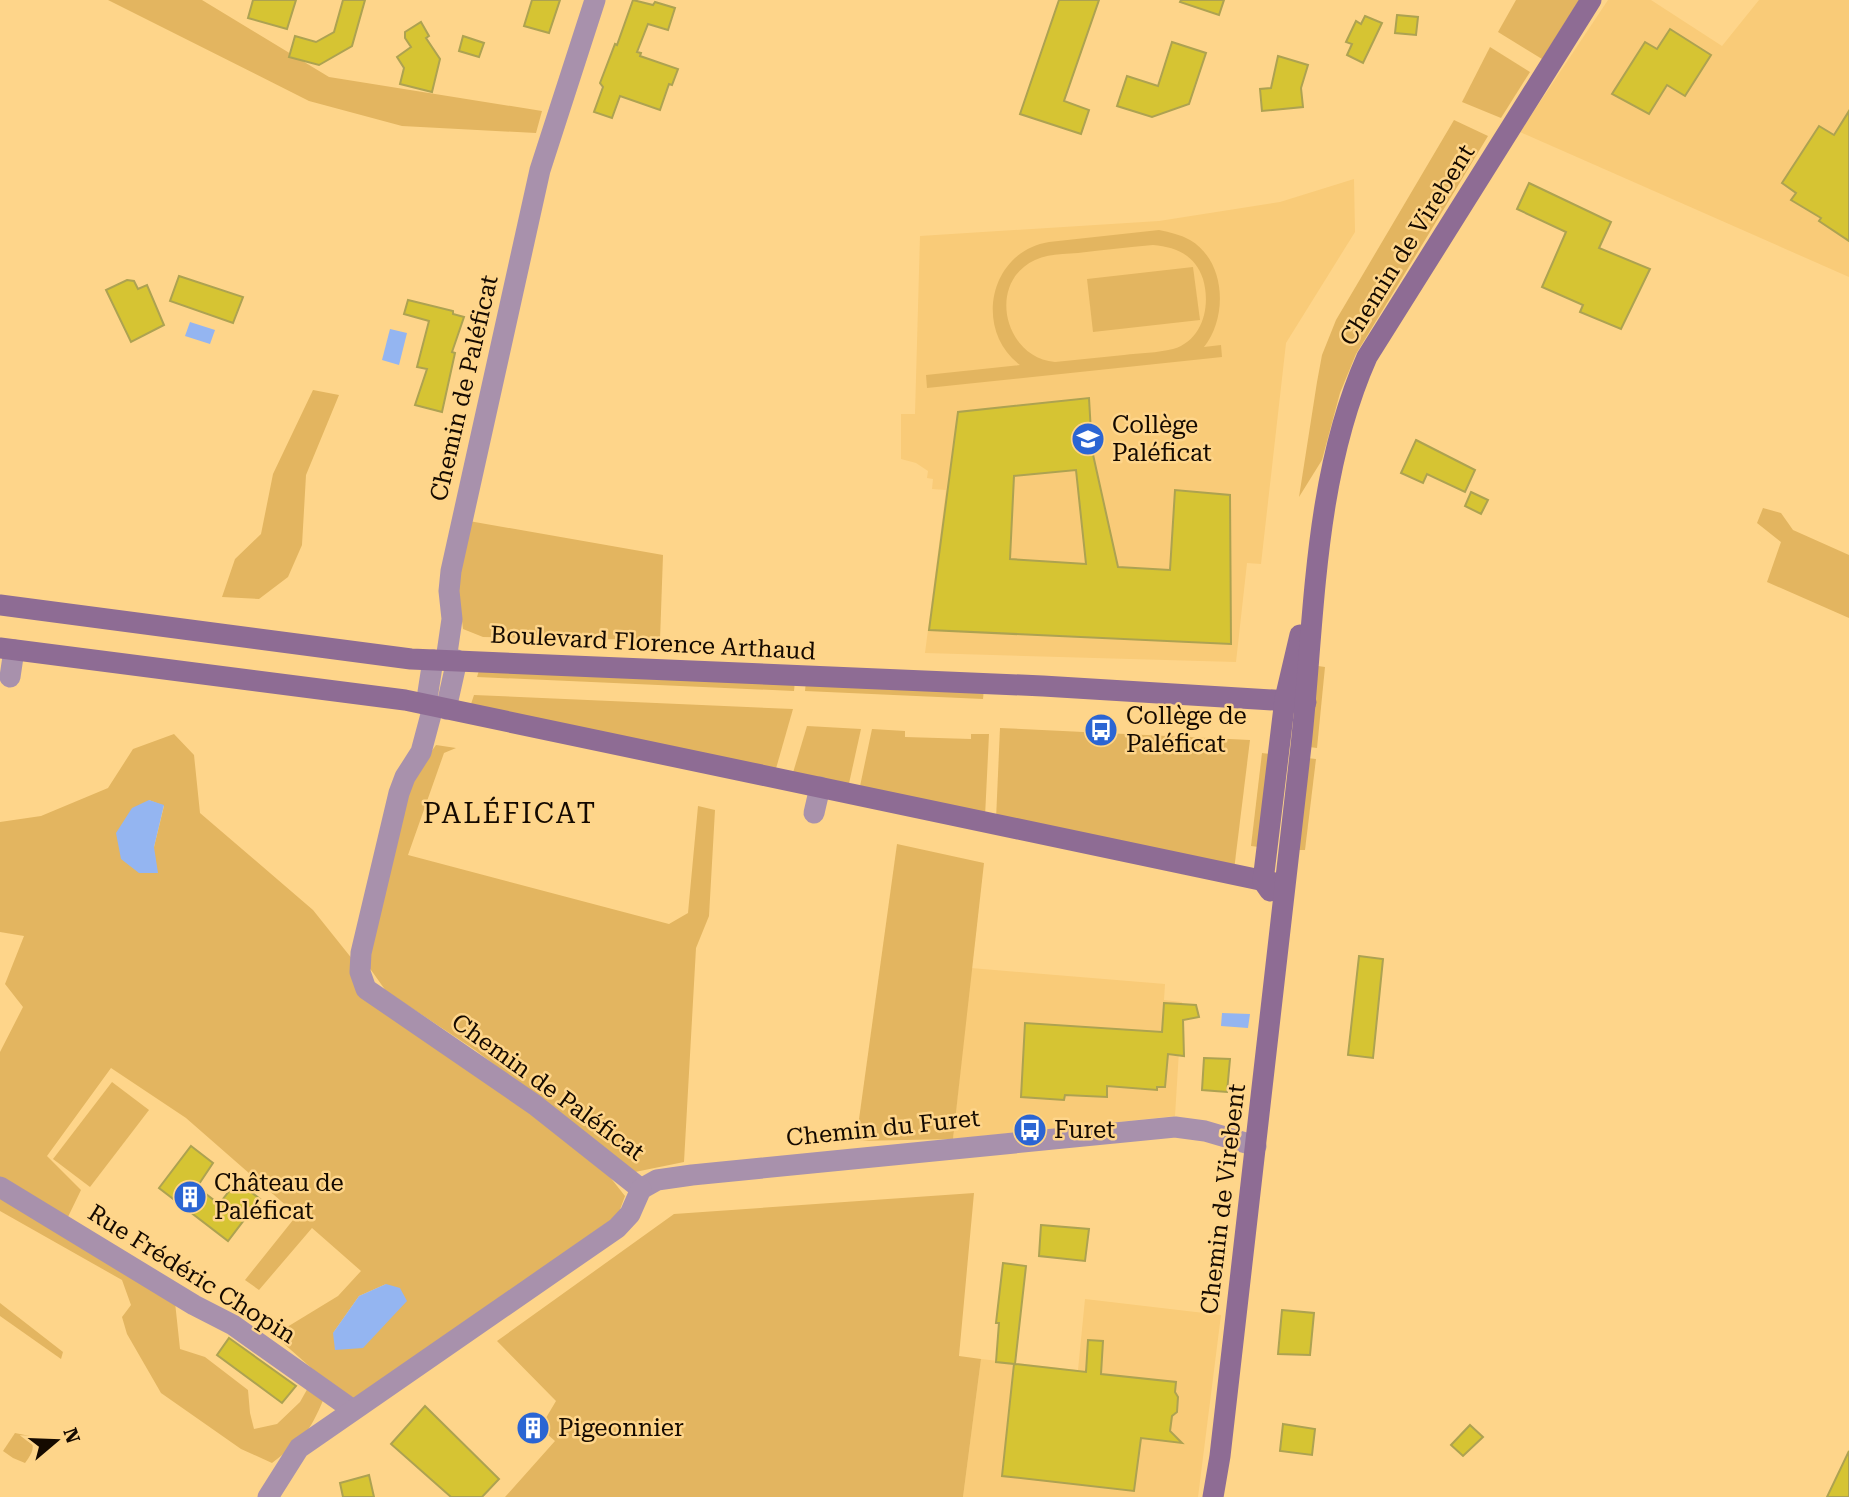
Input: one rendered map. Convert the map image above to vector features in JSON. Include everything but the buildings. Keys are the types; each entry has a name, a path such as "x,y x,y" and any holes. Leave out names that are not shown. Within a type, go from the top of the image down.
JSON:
{"street":[{"name":"Chemin de Paléficat","path":"268,1497 299,1448 617,1228 630,1214 641,1189 535,1105 366,989 360,972 360,953 399,793 405,777 421,752 435,707 452,619 449,591 451,570 540,170 594,0"},
{"name":"Chemin de Virebent","path":"1213,1497 1256,1146 1295,700 1320,540 1346,412 1367,358 1591,0"},
{"name":"Boulevard Florence Arthaud","path":"0,605 411,659 1295,700"},
{"path":"10,677 7,649 435,707 820,787 1277,891"},
{"path":"814,813 820,787"},
{"name":"Chemin du Furet","path":"641,1189 657,1180 692,1175 1175,1127 1205,1131 1256,1146"},
{"name":"Rue Frédéric Chopin","path":"0,1187 194,1305 233,1325 353,1410"}],"shaded area":[{"path":"108,0 202,0 329,77 542,111 536,133 402,126 309,101"},
{"path":"1516,0 1579,0 1542,59 1498,32"},
{"path":"1608,0 1651,0 1722,46 1759,0 1849,0 1849,277 1520,132"},
{"path":"1490,47 1530,72 1501,118 1462,102"},
{"path":"1454,120 1488,136 1356,354 1340,393 1322,460 1299,497 1322,355 1336,320"},
{"name":"Collège Paléficat","path":"1354,179 1355,232 1286,343 1261,564 1247,563 1236,662 925,653 946,490 932,489 933,479 927,478 928,471 916,463 901,459 901,414 915,414 920,236 1159,221 1280,202"},
{"path":"1159,230 1190,240 1202,249 1217,275 1220,305 1212,335 1204,347 1221,345 1222,357 927,388 926,375 1020,365 1006,350 997,333 993,314 994,294 1001,276 1012,261 1028,249 1049,242","holes":["1161,246 1177,250 1190,258 1203,279 1206,300 1202,321 1198,330 1183,345 1161,351 1055,362 1037,357 1023,347 1013,333 1007,317 1011,285 1020,270 1035,260 1056,255"]},
{"path":"1193,267 1200,320 1093,332 1087,279"},
{"path":"313,390 339,395 306,475 302,545 288,577 259,599 222,597 235,559 261,534 273,474"},
{"path":"1763,508 1781,513 1793,530 1849,555 1849,618 1767,582 1781,542 1757,523"},
{"path":"469,521 663,555 660,640 483,637 463,629 456,575"},
{"path":"1318,666 1325,667 1317,748 1309,747"},
{"path":"480,667 795,681 794,691 477,677"},
{"path":"806,681 984,689 983,699 805,691"},
{"path":"474,695 793,709 775,772 470,707"},
{"path":"807,726 861,729 848,788 792,776"},
{"path":"1000,728 1250,740 1234,870 996,820"},
{"path":"872,729 905,731 905,737 971,739 971,734 989,734 985,817 859,791"},
{"path":"174,734 194,755 200,813 313,910 353,960 359,991 529,1106 602,1167 625,1196 618,1215 351,1403 274,1335 338,1296 361,1271 312,1228 259,1290 245,1280 297,1215 186,1118 111,1068 47,1156 81,1190 66,1221 0,1178 0,1052 23,1007 5,984 24,936 0,932 0,822 41,816 108,788 133,749","holes":["149,800 164,806 154,847","386,1284 333,1333 359,1296"]},
{"path":"436,745 456,748 444,753 408,855 669,924 688,913 698,806 715,810 709,916 696,948 684,1162 635,1172 475,1050 386,991 366,963 411,780"},
{"path":"1262,753 1270,754 1259,847 1251,846"},
{"path":"1307,758 1316,759 1305,850 1297,850"},
{"path":"897,844 984,863 953,1139 856,1141"},
{"path":"971,968 1165,984 1164,1000 1182,1002 1175,1116 953,1139"},
{"path":"112,1082 149,1110 90,1187 53,1159"},
{"path":"974,1193 959,1356 981,1359 963,1497 505,1497 555,1441 540,1428 556,1401 497,1341 674,1214"},
{"path":"0,1197 175,1302 180,1349 205,1357 248,1390 254,1429 277,1424 300,1402 309,1386 324,1398 304,1435 272,1463 241,1449 161,1393 127,1334 122,1317 131,1305 122,1280 0,1211"},
{"path":"1085,1299 1221,1315 1198,1497 963,1497 981,1359 1078,1370"},
{"path":"0,1303 63,1352 61,1359 0,1316"},
{"path":"15,1433 30,1436 32,1440 33,1447 25,1463 3,1451"}],"water":[{"path":"190,322 215,330 210,344 185,336"},
{"path":"390,329 407,333 399,365 382,360"},
{"path":"149,800 164,805 154,847 158,873 139,873 121,859 116,833 132,808"},
{"path":"1222,1013 1250,1014 1248,1028 1221,1026"},
{"path":"386,1284 400,1288 407,1301 363,1348 335,1350 333,1333 359,1296"}],"place":[{"name":"Collège Paléficat","path":"1088,439"},
{"name":"Collège de Paléficat","path":"1101,730"},
{"name":"Furet","path":"1030,1130"},
{"name":"Château de Paléficat","path":"190,1197"},
{"name":"Pigeonnier","path":"533,1428"}],"district":[{"name":"PALÉFICAT","path":"510,813"}]}
